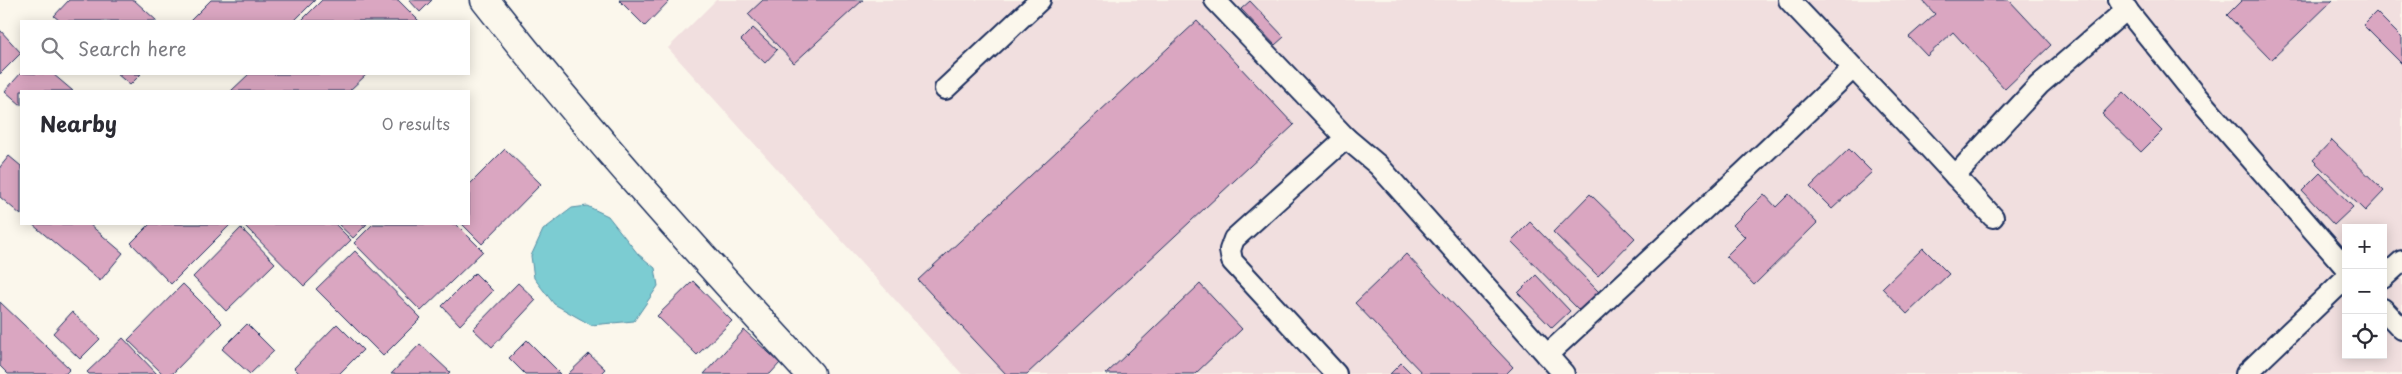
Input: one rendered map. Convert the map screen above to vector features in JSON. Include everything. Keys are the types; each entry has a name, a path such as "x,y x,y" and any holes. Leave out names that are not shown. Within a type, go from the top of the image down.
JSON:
{"street":[{"path":"486,0 540,70 752,312 810,374"}],"lane":[{"path":"945,89 1040,0"},
{"path":"1216,0 1346,138 1378,165 1564,374"},
{"path":"1789,0 1993,218"},
{"path":"1954,176 2039,85 2123,4 2192,91 2342,263"},
{"path":"1547,355 1743,173 1852,68"},
{"path":"1336,374 1232,261 1230,250 1234,239 1346,138"},
{"path":"2387,274 2402,261"},
{"path":"2246,374 2342,282"},
{"path":"2387,313 2402,329"}],"shaded area":[{"path":"716,0 2402,0 2402,374 962,374 668,48"}],"water":[{"path":"587,206 608,216 638,254 655,268 658,286 634,321 591,325 554,304 534,278 531,256 543,230 572,208"}],"building":[{"path":"69,0 134,0 156,20 59,20 54,16"},
{"path":"211,0 315,0 295,20 191,20"},
{"path":"322,0 398,0 418,20 302,20"},
{"path":"409,0 432,0 420,12"},
{"path":"619,0 670,0 645,26"},
{"path":"763,0 863,0 794,63 748,14"},
{"path":"1922,0 2009,0 2051,45 2005,89 1953,32 1927,56 1909,37 1935,14"},
{"path":"2242,0 2333,0 2271,60 2227,15"},
{"path":"1250,1 1284,37 1275,45 1241,9"},
{"path":"2376,12 2402,38 2402,64 2363,25"},
{"path":"1197,21 1294,125 1027,374 1006,374 918,280"},
{"path":"753,28 777,50 765,63 741,40"},
{"path":"0,30 20,54 0,74"},
{"path":"20,74 54,75 72,90 20,90 20,104 5,91"},
{"path":"118,75 140,75 130,85"},
{"path":"248,75 366,75 350,90 232,90"},
{"path":"2123,92 2162,131 2141,152 2102,114"},
{"path":"2332,140 2384,191 2365,211 2313,160"},
{"path":"505,149 541,184 482,244 463,225 470,225 470,184"},
{"path":"1849,149 1872,172 1832,209 1810,187"},
{"path":"9,156 20,165 20,214 0,197 0,167"},
{"path":"2320,173 2353,207 2334,225 2302,191"},
{"path":"1590,194 1635,238 1598,276 1553,232"},
{"path":"1764,194 1776,207 1789,194 1817,223 1754,285 1726,256 1745,237 1733,225"},
{"path":"1530,222 1600,293 1580,311 1511,241"},
{"path":"33,225 90,225 123,253 100,281"},
{"path":"149,225 230,225 171,284 131,243"},
{"path":"244,225 336,225 351,240 304,286"},
{"path":"339,225 366,225 353,238"},
{"path":"372,225 457,225 483,251 421,311 354,243"},
{"path":"241,228 275,263 226,311 193,277"},
{"path":"1923,248 1949,274 1907,314 1882,288"},
{"path":"355,251 421,318 383,356 316,289"},
{"path":"1406,254 1513,367 1506,374 1423,374 1355,303"},
{"path":"475,273 493,291 460,325 442,306"},
{"path":"1536,275 1570,311 1552,328 1518,293"},
{"path":"693,281 732,321 697,355 657,316"},
{"path":"518,283 536,300 492,347 473,329"},
{"path":"183,284 222,323 172,374 163,374 128,340"},
{"path":"1200,284 1242,329 1195,374 1106,374"},
{"path":"0,302 70,369 65,374 8,374 0,366"},
{"path":"72,312 100,339 80,359 53,333"},
{"path":"247,324 274,351 250,374 222,349"},
{"path":"337,324 363,350 339,374 300,374 294,368"},
{"path":"744,330 780,363 770,374 704,374"},
{"path":"123,338 157,374 89,374 87,372"},
{"path":"527,340 561,374 525,374 509,358"},
{"path":"420,344 450,372 448,374 391,374"},
{"path":"589,354 605,369 600,374 568,374"},
{"path":"1401,363 1412,374 1390,374"}]}
